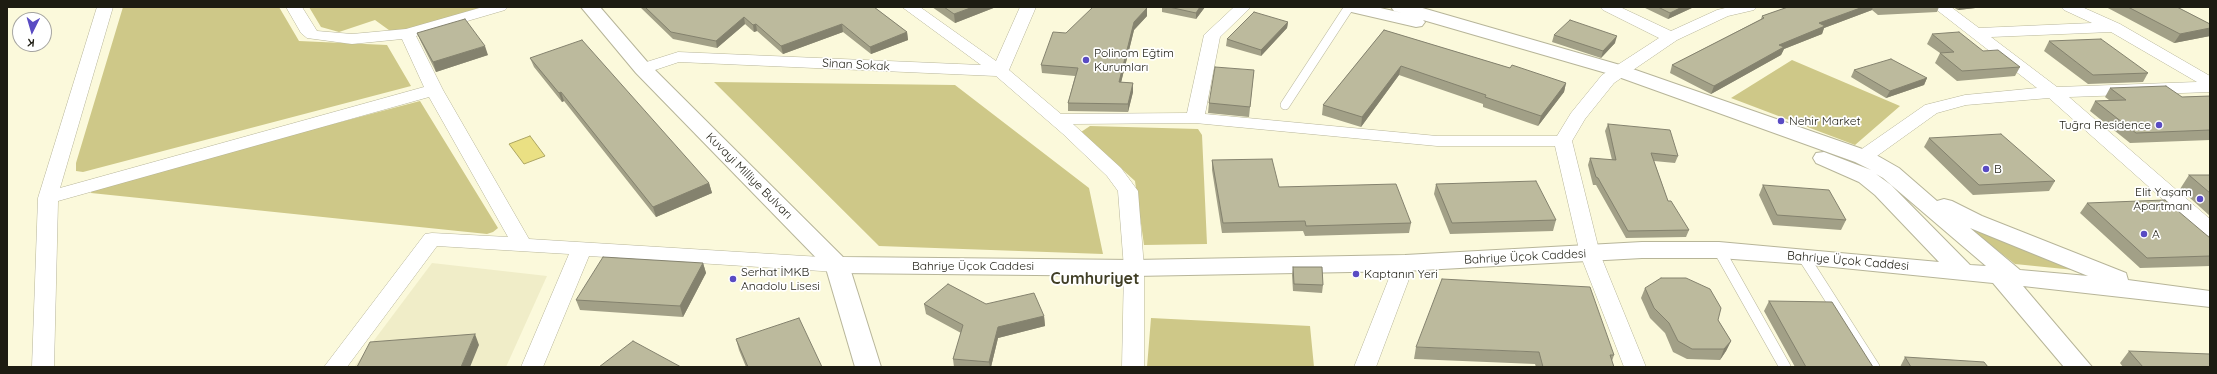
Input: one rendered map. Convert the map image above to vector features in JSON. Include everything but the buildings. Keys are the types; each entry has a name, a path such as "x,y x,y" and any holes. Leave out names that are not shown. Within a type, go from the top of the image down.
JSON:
{"main road":[{"name":"Kuvayi Milliye Bulvarı","path":"590,7 643,69 837,265 868,367"},
{"path":"1353,7 1614,75 1667,99 1849,168 1867,177 1883,190 1964,273"},
{"path":"1400,7 1614,75 1863,157 1877,164 1912,190 2007,277 2079,367"},
{"path":"1912,190 1974,222 2098,273 2152,291"},
{"name":"Bahriye Üçok Caddesi","path":"837,265 1134,268 1405,263 1642,250 1719,250 1803,256 2152,291 2210,299"}],"street":[{"path":"43,367 48,198 105,7"},
{"path":"294,7 309,33 313,35 352,39 407,34 500,7"},
{"path":"910,7 1000,71 1057,119 1114,172 1128,192 1134,268 1133,367"},
{"path":"1000,71 1028,7"},
{"path":"1195,118 1212,35 1243,7"},
{"path":"1608,7 1671,37"},
{"path":"1635,367 1590,254 1563,141 1577,116 1614,75 1671,37 1723,13 1749,7"},
{"path":"1941,7 2053,92 2210,230"},
{"path":"2070,7 2114,27 2210,83"},
{"path":"1976,33 2114,27"},
{"path":"407,34 434,90 523,246"},
{"name":"Sinan Sokak","path":"643,69 678,57 1000,71"},
{"path":"1863,157 1931,109 1965,100 2053,92 2210,87"},
{"path":"48,198 434,90"},
{"path":"1057,119 1195,118 1437,141 1563,141"},
{"path":"335,367 432,239 581,250 837,265"},
{"path":"532,367 581,250"},
{"path":"1365,367 1405,263"}],"lane":[{"path":"1285,105 1350,7"},
{"path":"1719,250 1785,367"},
{"path":"1803,256 1874,367"}],"shaded area":[{"path":"123,7 279,7 299,41 387,45 411,86 83,172 76,171 76,163"},
{"path":"309,7 483,7 393,33 375,20 339,32 321,27"},
{"path":"1792,60 1900,106 1855,145 1731,98"},
{"path":"714,82 955,85 1089,188 1103,254 879,246"},
{"path":"420,101 498,228 493,232 487,234 91,193 92,189 98,186"},
{"path":"1090,126 1198,129 1202,135 1207,244 1144,245 1135,181 1081,132"},
{"path":"530,136 545,156 524,164 509,144"},
{"path":"1952,215 2084,271 2015,264"},
{"path":"432,263 547,276 506,367 354,367"},
{"path":"1151,318 1310,326 1314,367 1147,367"}],"place":[{"name":"Polinom Eğtim Kurumları","path":"1086,60"},
{"name":"Nehir Market","path":"1781,121"},
{"name":"Tuğra Residence","path":"2159,125"},
{"name":"B","path":"1986,169"},
{"name":"Elit Yaşam Apartmanı","path":"2200,199"},
{"name":"A","path":"2144,234"},
{"name":"Kaptanın Yeri","path":"1356,274"},
{"name":"Serhat İMKB Anadolu Lisesi","path":"733,279"}],"district":[{"name":"Cumhuriyet","path":"1095,279"}]}
